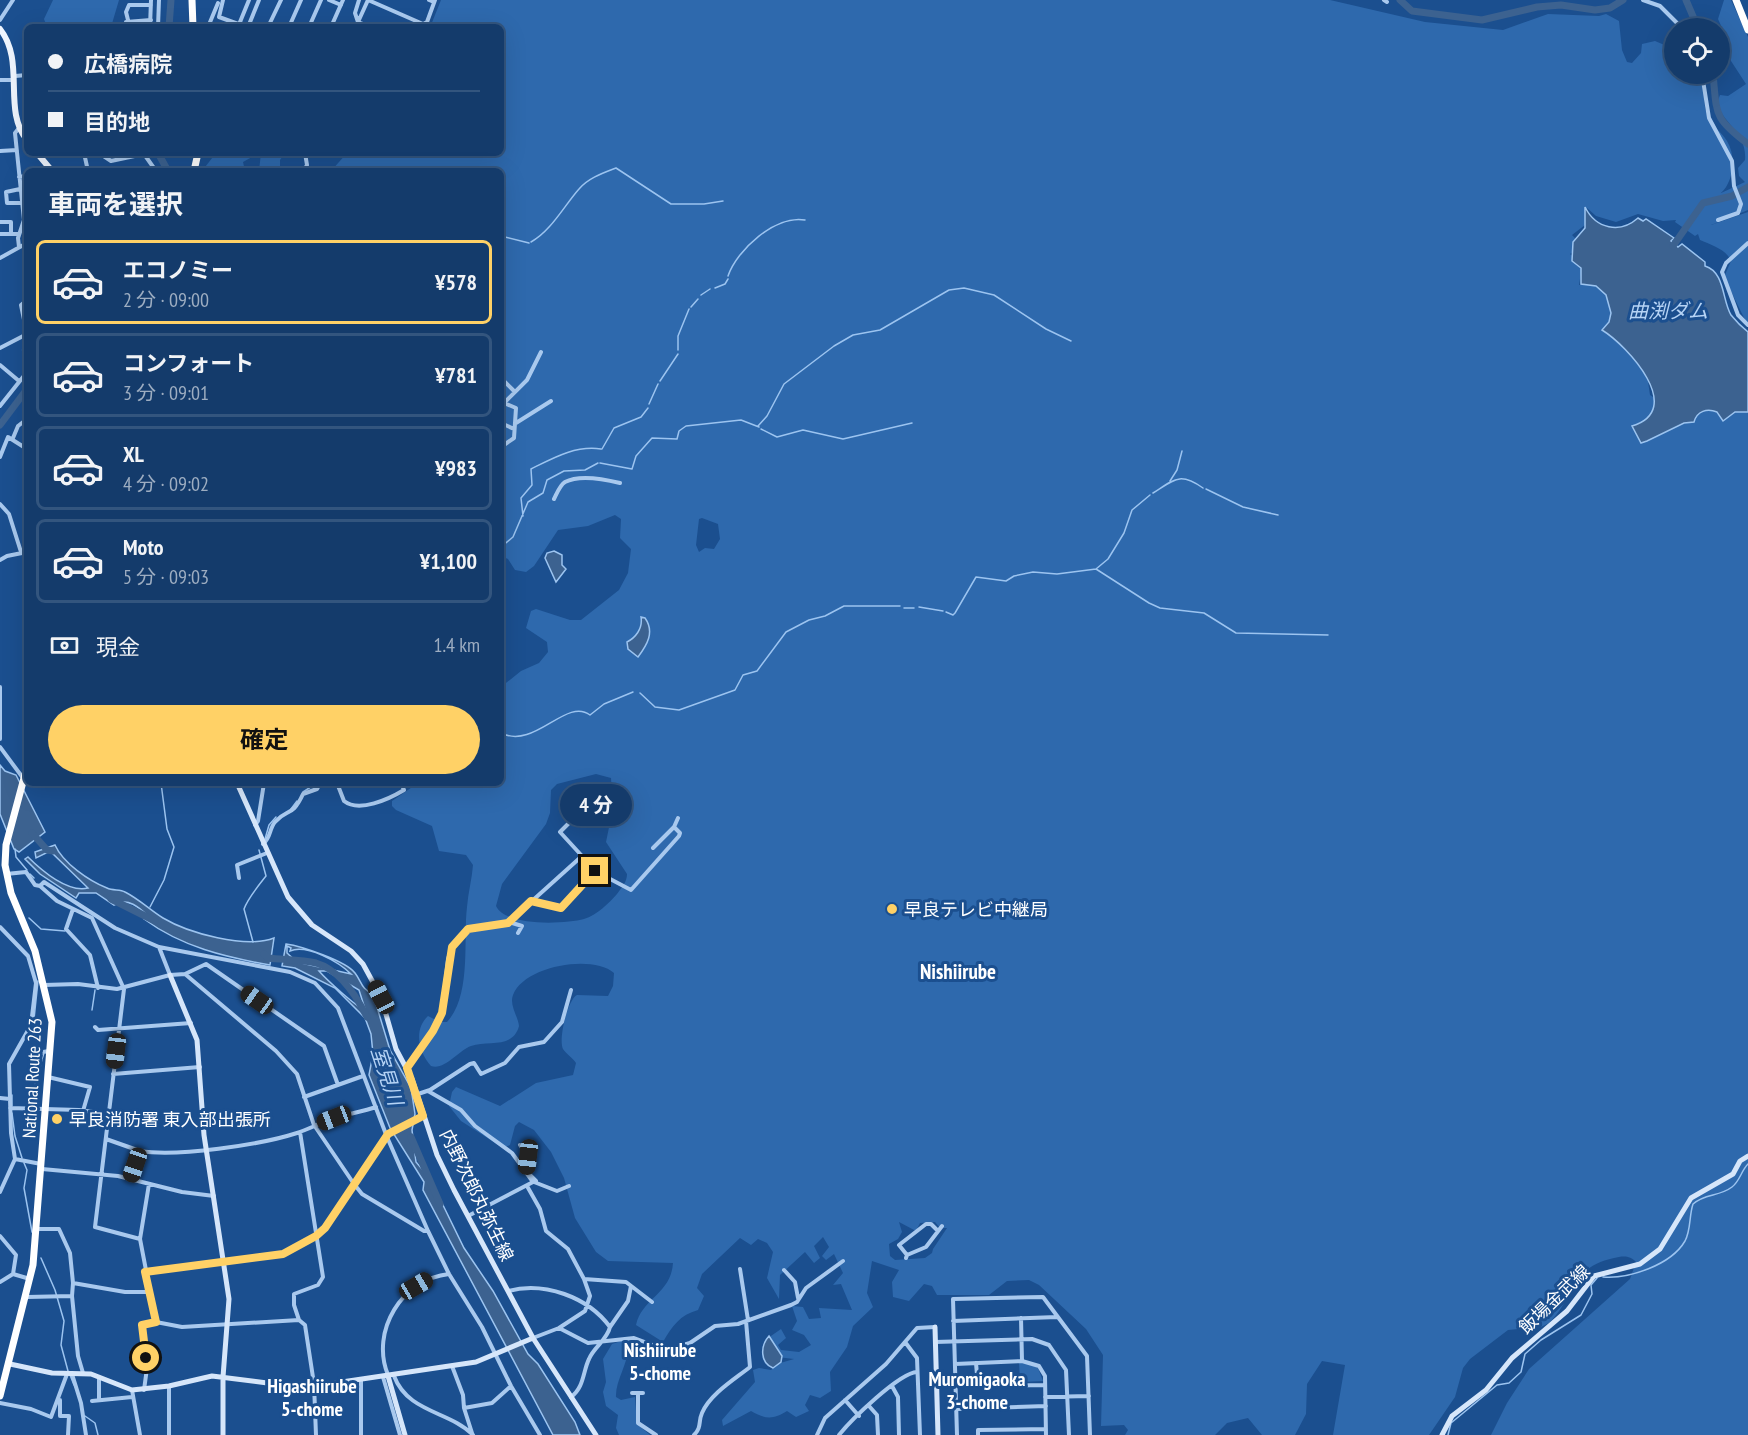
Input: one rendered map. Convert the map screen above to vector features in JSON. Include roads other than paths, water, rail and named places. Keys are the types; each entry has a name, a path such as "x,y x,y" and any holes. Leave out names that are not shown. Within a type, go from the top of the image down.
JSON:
{"highway":[{"path":"192,0 194,24"},
{"path":"1736,0 1748,30"},
{"name":"National Route 263","path":"0,1396 31,1280 38,1229 52,1022 4,872 2,855 24,784"}],"main road":[{"path":"0,28 11,49 19,128 24,136"},
{"path":"40,156 50,168"},
{"name":"内野次郎丸弥生線","path":"238,786 263,844 262,855 288,897 312,925 351,951 363,964 381,997 390,1034 418,1094 422,1117 437,1155 467,1216 531,1339 596,1435"},
{"path":"170,975 192,1023 201,1067 207,1149 230,1299 223,1377 223,1435"},
{"name":"飯場金武線","path":"1442,1435 1452,1416 1486,1390 1512,1358 1567,1311 1594,1276 1640,1264 1660,1249 1691,1198 1733,1174 1740,1161 1748,1156"},
{"path":"935,1327 938,1435"},
{"path":"10,1364 69,1374 83,1373 99,1377 132,1394 199,1377 223,1377 275,1384 314,1384 389,1377 498,1355 531,1339"},
{"path":"389,1377 405,1435"}],"street":[{"path":"0,20 13,0"},
{"path":"158,24 159,0"},
{"path":"223,0 219,17 238,24"},
{"path":"244,24 249,0"},
{"path":"245,24 259,0"},
{"path":"269,24 281,0"},
{"path":"290,24 301,0"},
{"path":"310,24 321,0"},
{"path":"329,0 342,3 332,24"},
{"path":"359,0 355,13 358,22 363,24"},
{"path":"358,22 368,0 423,24 435,1 429,0"},
{"path":"1643,0 1659,6 1672,18"},
{"path":"150,24 151,20 151,2 131,4 126,12 127,21 151,20"},
{"path":"210,24 218,3"},
{"path":"0,80 24,76"},
{"path":"1704,84 1709,118 1732,160 1734,186 1740,201 1738,213 1718,220"},
{"path":"19,128 15,132 21,203 24,213"},
{"path":"0,151 17,150"},
{"path":"104,156 111,161 129,156"},
{"path":"19,177 24,176"},
{"path":"20,189 6,192 7,203 21,203"},
{"path":"0,222 10,222 11,234"},
{"path":"19,247 19,234 24,224"},
{"path":"0,234 19,234"},
{"path":"1748,243 1726,263 1722,272 1738,315 1748,325"},
{"path":"0,258 24,244"},
{"path":"24,302 21,305 24,320"},
{"path":"0,347 24,335"},
{"path":"504,400 526,380 541,352"},
{"path":"0,365 19,381"},
{"path":"0,406 24,375"},
{"path":"504,381 514,391"},
{"path":"504,424 515,426 552,401"},
{"path":"504,403 516,408 514,438 504,445"},
{"path":"13,438 18,426 24,421"},
{"path":"0,457 8,437 24,447"},
{"path":"554,499 563,483 567,481 594,478 620,483"},
{"path":"0,504 9,514 21,552 0,560"},
{"path":"0,687 0,739"},
{"path":"0,747 24,780"},
{"path":"254,825 258,821 264,786"},
{"path":"263,844 269,838 273,823 295,810 303,794 317,789 318,786"},
{"path":"338,786 344,801 351,805 375,805 404,790 402,786"},
{"path":"653,848 674,827 678,818"},
{"path":"571,821 560,832 595,871 632,890 679,836 674,827"},
{"path":"239,878 237,865 262,855"},
{"path":"509,922 582,856"},
{"path":"4,872 21,871 35,885 44,882 115,928 159,947 290,972 315,983 338,1008 388,1136 428,1231 449,1274 498,1355 511,1386 540,1435"},
{"path":"531,901 561,908 595,871"},
{"path":"40,885 57,901 92,918 123,988 95,1227 140,1239"},
{"path":"73,909 66,929 90,955 98,988"},
{"path":"407,1068 433,1031 442,1013 452,947 468,929 509,922 522,926 518,933"},
{"path":"0,927 28,956 41,983 31,1025 9,1064 15,1159 13,1168 2,1182 0,1192"},
{"path":"159,947 170,975"},
{"path":"41,983 123,988 170,975 185,974 206,964 324,1046 338,1085"},
{"path":"185,974 281,1056 297,1074 314,1125 362,1194 424,1231 428,1231"},
{"path":"418,1094 470,1064 474,1063 481,1074 506,1063 519,1047 544,1042 562,1022 571,990"},
{"path":"95,1027 98,1030 192,1023"},
{"path":"37,1108 36,1094 40,1060 44,1052 50,1052"},
{"path":"113,1074 201,1067"},
{"path":"304,1096 363,1076"},
{"path":"48,1077 90,1087 83,1111"},
{"path":"428,1090 461,1110 475,1125 512,1154 535,1181"},
{"path":"0,1098 10,1099"},
{"path":"106,1139 156,1154 225,1148 300,1132 314,1125 376,1107"},
{"path":"10,1108 46,1108 137,1118"},
{"path":"145,1272 283,1254 316,1236 325,1228 388,1136 422,1117"},
{"path":"300,1132 323,1277 318,1285 294,1294 294,1305 299,1320 305,1325 314,1384 316,1435"},
{"path":"520,1145 528,1157 526,1171 535,1181 555,1191 569,1186"},
{"path":"131,1179 140,1151"},
{"path":"15,1159 42,1166 131,1179 214,1196"},
{"path":"467,1216 490,1202 535,1181"},
{"path":"149,1184 140,1239 156,1322"},
{"path":"527,1186 540,1209 546,1231 563,1242 584,1279 590,1296 585,1311 560,1328 531,1339"},
{"path":"938,1231 931,1224 926,1224 899,1245 906,1257 926,1247 942,1226"},
{"path":"38,1229 59,1229 70,1254 78,1356 83,1373"},
{"path":"0,1236 16,1255 13,1274 0,1282"},
{"path":"560,1328 588,1343 629,1338 657,1348 672,1349 690,1343 715,1326 747,1320 783,1309 799,1299 806,1288 843,1261"},
{"path":"694,1435 700,1427 702,1412 736,1377 750,1367 740,1269"},
{"path":"784,1270 795,1282 799,1299"},
{"path":"13,1274 31,1280"},
{"path":"400,1435 383,1354 384,1330 389,1317 416,1286 426,1279 449,1274"},
{"path":"584,1279 626,1282 652,1302"},
{"path":"73,1283 125,1292 149,1292"},
{"path":"508,1291 525,1286 552,1291 589,1304 598,1311 610,1328"},
{"path":"571,1397 585,1375 590,1356 628,1301 631,1286"},
{"path":"27,1297 72,1296"},
{"path":"957,1435 953,1299 1043,1297 1087,1356 1090,1435"},
{"path":"953,1321 1058,1317"},
{"path":"1021,1318 1022,1361"},
{"path":"144,1390 147,1368 142,1325 156,1322 182,1327 299,1320"},
{"path":"817,1435 825,1418 886,1364 916,1328 935,1327"},
{"path":"935,1342 1041,1340 1054,1349 1065,1366 1069,1435"},
{"path":"905,1342 915,1353 920,1435"},
{"path":"955,1364 1022,1361 1033,1362 1042,1368 1046,1397 1046,1435"},
{"path":"976,1363 978,1386 1045,1385"},
{"path":"452,1366 463,1395 464,1408 472,1434"},
{"path":"839,1435 908,1373 917,1372"},
{"path":"0,1403 31,1409 51,1417 69,1374"},
{"path":"69,1374 86,1435"},
{"path":"99,1377 99,1400"},
{"path":"389,1377 412,1400 445,1419 459,1422 472,1434"},
{"path":"361,1380 361,1435"},
{"path":"170,1386 170,1435"},
{"path":"464,1408 492,1403 511,1386"},
{"path":"892,1386 898,1397 899,1435"},
{"path":"632,1393 640,1393 638,1423 656,1435"},
{"path":"92,1401 132,1394 140,1435"},
{"path":"1046,1397 1089,1395"},
{"path":"60,1397 60,1416 69,1416 68,1435"},
{"path":"845,1400 859,1416"},
{"path":"869,1406 877,1415 878,1435"},
{"path":"957,1409 1046,1407"},
{"path":"978,1435 978,1430 1046,1429"}],"water":[{"name":"曲渕ダム","path":"1585,207 1595,220 1609,227 1624,226 1638,218 1643,221 1646,219 1674,238 1671,241 1678,247 1682,244 1705,262 1705,266 1716,274 1731,315 1748,332 1748,412 1735,412 1723,421 1717,412 1703,411 1697,415 1694,422 1684,423 1641,443 1632,426 1647,418 1654,406 1653,393 1637,363 1602,330 1609,322 1611,313 1606,295 1596,286 1581,284 1581,268 1572,261 1573,242 1585,228"},
{"path":"554,551 562,555 562,565 566,569 556,582 545,558 547,553"},
{"path":"641,617 645,618 648,623 650,633 638,657 628,649 627,642 638,632"},
{"path":"0,765 5,771 16,775 45,832 19,852 14,849 0,814"},
{"path":"55,845 70,865 85,876 109,889 125,892 174,924 217,938 248,942 274,938 270,965 204,950 173,937 144,919 149,917 129,903 114,905 96,893 79,893 76,898 40,874 25,859 28,857 64,884 80,889 88,888 52,853 48,852 36,858 35,852"},
{"path":"286,944 302,948 323,955 333,959 350,968 364,988 373,994 390,1050 411,1088 415,1114 412,1130 416,1162 428,1176 435,1197 440,1199 464,1248 493,1291 528,1354 538,1364 575,1422 580,1435 553,1435 423,1190 424,1182 390,1128 369,1075 373,1054 371,1034 365,1018 335,988 295,968 282,966","holes":["287,946 291,948 290,951 297,949 322,955 351,974 297,962 287,953","319,971 327,971 359,990 365,1009 349,999"]},
{"path":"769,1336 782,1356 781,1362 773,1368 766,1362 763,1354 764,1345"}],"waterway":[{"name":"室見川","path":"169,24 171,0"},
{"name":"室見川","path":"1400,0 1412,11 1482,20 1537,7 1561,5 1595,10 1610,8 1623,0"},
{"name":"室見川","path":"1686,0 1694,18"},
{"name":"室見川","path":"1714,84 1719,114 1728,128 1748,144"},
{"name":"室見川","path":"160,156 166,168"},
{"path":"531,242 551,225 583,185 596,176 616,168 671,204 704,204 723,201"},
{"name":"室見川","path":"1673,246 1703,203 1732,196 1748,187"},
{"path":"728,276 740,256 759,236 782,223 805,220"},
{"path":"504,237 529,243"},
{"path":"715,288 725,284 728,279"},
{"path":"758,426 767,416 784,384 834,346 853,335 880,330 949,290 964,288 994,295 1046,329 1071,341"},
{"path":"701,295 710,289"},
{"path":"691,307 698,299"},
{"path":"678,350 678,336 689,309"},
{"path":"660,381 678,354"},
{"path":"649,404 658,384"},
{"name":"室見川","path":"0,425 24,393"},
{"path":"602,449 614,428 641,417 648,408"},
{"path":"600,463 632,469 636,456 652,438 677,439 679,431 686,426 741,420 759,427"},
{"path":"761,429 777,437 803,430 843,439 912,423"},
{"path":"523,516 521,498 532,485 531,469 574,451 601,449"},
{"path":"1170,481 1177,470 1182,451"},
{"path":"504,544 513,537 528,502 543,493 547,480 564,471 585,470 598,463"},
{"path":"1153,493 1178,479 1189,480 1203,488"},
{"path":"1206,489 1243,507 1278,515"},
{"path":"1096,569 1108,559 1124,533 1132,510 1150,495"},
{"path":"946,612 953,615 955,613 976,577 1006,581 1014,576 1033,572 1057,574 1096,569 1149,603 1160,608 1204,613 1236,633 1328,635"},
{"path":"640,693 655,707 679,710 735,690 743,675 757,671 786,632 809,620 825,616 844,606 900,606"},
{"path":"919,607 943,611"},
{"path":"904,608 914,608"},
{"path":"504,734 526,735 571,713 581,711 590,715 604,704 633,692"},
{"path":"150,907 164,880 174,847 167,829 161,786"},
{"path":"303,792 312,786"},
{"path":"291,809 297,801"},
{"path":"265,839 269,825 276,817"},
{"name":"室見川","path":"32,833 47,850 53,851"},
{"path":"15,849 16,857 27,870"},
{"path":"253,942 244,909 266,876 259,850"},
{"path":"30,874 34,878"},
{"name":"室見川","path":"111,899 155,921"},
{"path":"29,918 41,929 65,931"},
{"name":"室見川","path":"264,954 268,958 304,961 325,967 347,985 367,1017"},
{"path":"34,1019 38,981"},
{"path":"92,1010 95,990"},
{"path":"12,1095 12,1106"},
{"path":"12,1113 15,1136 22,1158"},
{"name":"室見川","path":"411,1137 440,1204"},
{"path":"24,1163 27,1170 24,1188 32,1232"},
{"path":"1603,1277 1637,1273 1660,1263 1679,1250 1687,1237 1693,1204 1702,1198 1732,1187 1748,1164"},
{"path":"41,1258 55,1290 64,1321 61,1345 68,1371"},
{"path":"1448,1435 1451,1423 1497,1385 1509,1383 1521,1372 1525,1354 1541,1340 1581,1315 1592,1294 1591,1285 1597,1278"},
{"path":"70,1375 74,1385"},
{"path":"85,1416 95,1423 98,1435"}],"place":[{"name":"早良テレビ中継局","path":"892,909"},
{"name":"早良消防署 東入部出張所","path":"57,1119"}],"district":[{"name":"Nishiirube","path":"958,971"},
{"name":"Nishiirube 5-chome","path":"660,1362"},
{"name":"Muromigaoka 3-chome","path":"977,1390"},
{"name":"Higashiirube 5-chome","path":"312,1398"}]}
